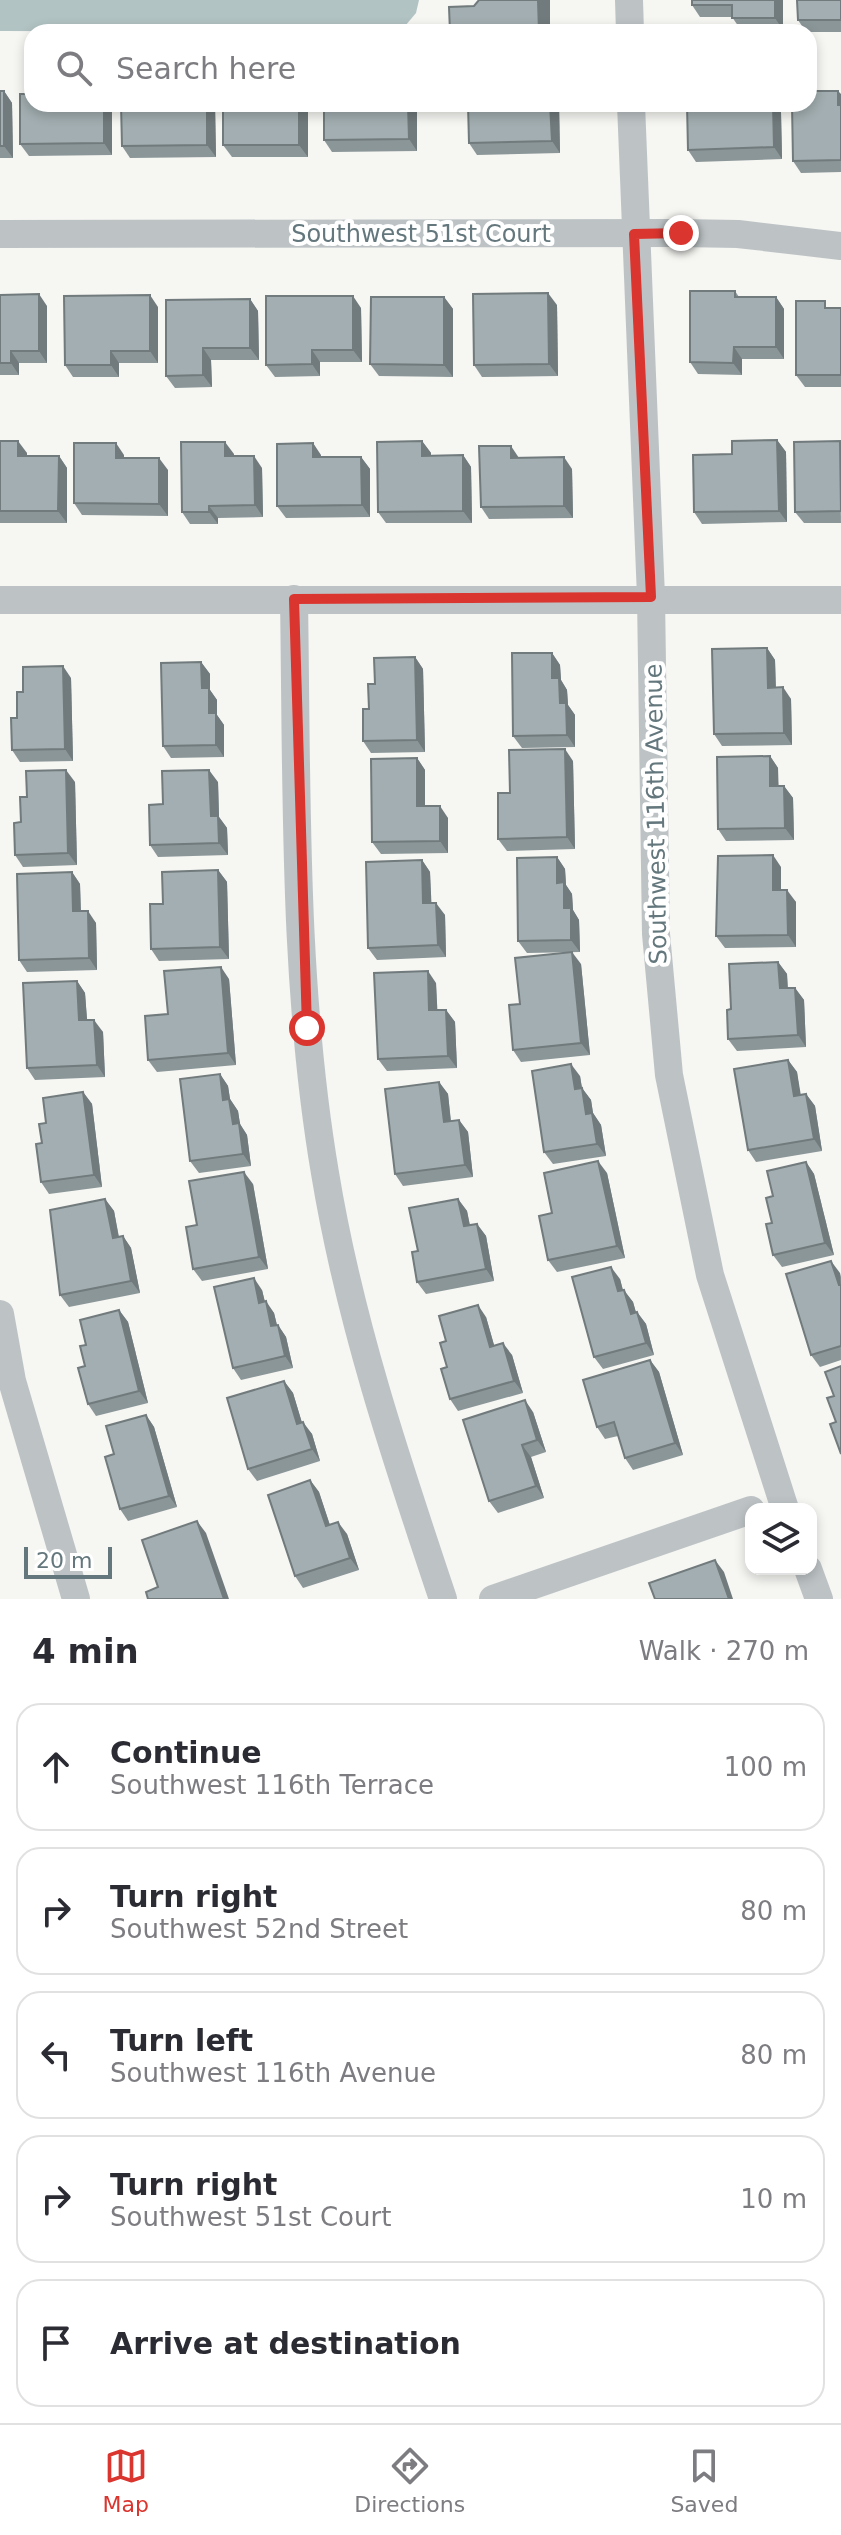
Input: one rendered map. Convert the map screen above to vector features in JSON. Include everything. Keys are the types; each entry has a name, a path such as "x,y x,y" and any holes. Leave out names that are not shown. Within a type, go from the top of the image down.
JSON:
{"street":[{"path":"629,0 630,24"},
{"name":"Southwest 116th Avenue","path":"631,112 651,597 656,934 669,1075 710,1275 784,1503"},
{"name":"Southwest 51st Court","path":"0,234 738,234 841,246"},
{"path":"0,600 651,597 841,600"},
{"path":"294,599 304,965 324,1173 353,1308 387,1433 443,1599"},
{"path":"0,1314 16,1396 76,1599"},
{"path":"493,1599 745,1513"},
{"path":"810,1575 819,1599"}],"shaded area":[{"path":"0,0 419,0 416,13 407,24 24,24 24,31 0,31"}],"building":[{"path":"479,0 538,0 539,24 450,24 449,7 474,6"},
{"path":"692,0 775,0 775,18 732,18 732,5 692,5"},
{"path":"797,0 841,0 841,20 798,20"},
{"path":"0,91 4,91 4,146 0,146"},
{"path":"817,91 838,91 841,160 793,161 792,112 817,112"},
{"path":"20,94 24,94 24,112 104,112 104,143 20,144"},
{"path":"121,112 207,112 207,145 122,146"},
{"path":"223,112 299,112 299,145 223,145"},
{"path":"324,112 408,112 409,139 324,140"},
{"path":"468,112 550,112 552,141 469,143"},
{"path":"687,112 773,112 774,147 688,150"},
{"path":"690,291 735,291 735,297 776,297 776,347 734,347 733,363 690,362"},
{"path":"548,293 549,364 474,365 473,294"},
{"path":"39,294 39,351 11,351 11,363 0,363 0,295"},
{"path":"150,295 150,351 111,351 111,365 65,365 64,296"},
{"path":"266,296 353,296 353,350 312,350 312,364 266,365"},
{"path":"371,297 444,297 444,365 370,364"},
{"path":"250,299 250,348 203,348 203,375 166,376 166,300"},
{"path":"796,301 825,301 825,308 841,308 841,375 796,375"},
{"path":"777,440 779,511 694,512 693,455 732,454 732,441"},
{"path":"0,441 18,441 18,456 59,456 58,511 0,511"},
{"path":"422,441 422,456 463,455 463,511 378,512 377,442"},
{"path":"840,441 841,511 795,512 794,442"},
{"path":"181,442 225,442 225,456 254,456 255,505 209,506 209,512 182,512"},
{"path":"74,443 116,443 116,458 159,458 159,504 74,503"},
{"path":"313,443 313,457 361,457 362,505 277,506 277,444"},
{"path":"479,446 511,446 511,458 564,457 564,506 481,507"},
{"path":"767,648 768,688 783,687 784,733 714,734 712,649"},
{"path":"512,653 552,653 552,678 559,678 560,703 566,703 567,735 513,736"},
{"path":"415,657 417,740 363,741 363,709 369,709 368,684 375,684 374,658"},
{"path":"201,662 202,688 209,688 209,713 216,713 216,745 163,746 161,663"},
{"path":"63,666 65,749 12,750 11,718 17,718 17,692 23,692 23,667"},
{"path":"565,749 567,837 498,839 498,793 510,793 509,750"},
{"path":"770,756 770,786 784,786 785,828 718,829 717,757"},
{"path":"417,758 417,806 440,806 440,841 372,842 371,759"},
{"path":"66,770 68,853 15,855 14,823 21,822 20,797 27,797 26,771"},
{"path":"209,770 211,816 218,816 219,843 150,845 149,805 163,804 162,771"},
{"path":"773,855 773,890 787,890 788,935 716,936 718,856"},
{"path":"557,857 557,883 564,882 564,908 571,908 571,940 518,941 517,858"},
{"path":"422,860 423,903 436,903 438,945 368,948 366,862"},
{"path":"218,870 220,947 151,949 150,904 163,904 162,872"},
{"path":"72,872 73,911 88,911 89,958 19,960 17,874"},
{"path":"572,952 581,1043 513,1050 509,1005 520,1004 515,958"},
{"path":"778,962 780,988 795,988 798,1035 728,1039 727,1010 731,1009 729,964"},
{"path":"221,967 228,1053 148,1060 145,1016 168,1014 164,971"},
{"path":"428,971 429,1010 446,1010 448,1056 378,1059 374,973"},
{"path":"77,981 79,1020 94,1020 97,1065 27,1068 23,983"},
{"path":"788,1060 794,1096 806,1094 814,1139 748,1150 734,1069"},
{"path":"571,1064 575,1089 582,1088 586,1114 592,1113 597,1144 544,1152 532,1071"},
{"path":"220,1074 223,1100 229,1099 233,1124 239,1123 243,1154 190,1161 180,1079"},
{"path":"439,1082 444,1122 459,1120 465,1165 395,1174 385,1089"},
{"path":"83,1092 94,1175 41,1182 36,1144 42,1143 39,1124 46,1123 43,1098"},
{"path":"598,1161 617,1246 548,1260 539,1216 552,1213 544,1173"},
{"path":"806,1162 825,1243 773,1255 766,1224 772,1223 766,1198 773,1196 767,1171"},
{"path":"244,1172 259,1257 193,1269 186,1227 197,1225 189,1181"},
{"path":"105,1199 113,1238 123,1236 131,1281 60,1295 50,1210"},
{"path":"458,1199 464,1226 477,1224 486,1269 417,1282 412,1252 418,1251 409,1208"},
{"path":"831,1261 841,1285 841,1346 811,1355 786,1274"},
{"path":"611,1267 618,1291 624,1290 631,1314 637,1312 646,1343 594,1357 572,1277"},
{"path":"254,1278 259,1303 266,1301 271,1326 278,1325 285,1356 233,1368 214,1287"},
{"path":"478,1305 490,1347 503,1343 514,1381 450,1399 441,1369 447,1367 440,1343 446,1341 439,1316"},
{"path":"119,1310 139,1391 88,1404 78,1368 85,1366 80,1346 86,1345 80,1320"},
{"path":"650,1360 675,1443 625,1458 614,1422 597,1427 583,1380"},
{"path":"841,1366 841,1454 830,1424 836,1422 827,1398 834,1396 825,1372"},
{"path":"284,1381 297,1424 303,1422 312,1449 248,1469 227,1398"},
{"path":"525,1400 537,1440 522,1445 536,1486 489,1501 463,1420"},
{"path":"146,1415 169,1496 120,1509 105,1457 114,1454 106,1426"},
{"path":"310,1480 326,1526 338,1522 350,1558 295,1576 268,1495"},
{"path":"197,1521 224,1599 148,1599 146,1592 158,1587 142,1540"},
{"path":"715,1560 729,1599 655,1599 649,1583"}],"route":[{"path":"307,1028 294,599 651,597 634,234 681,233"}]}
